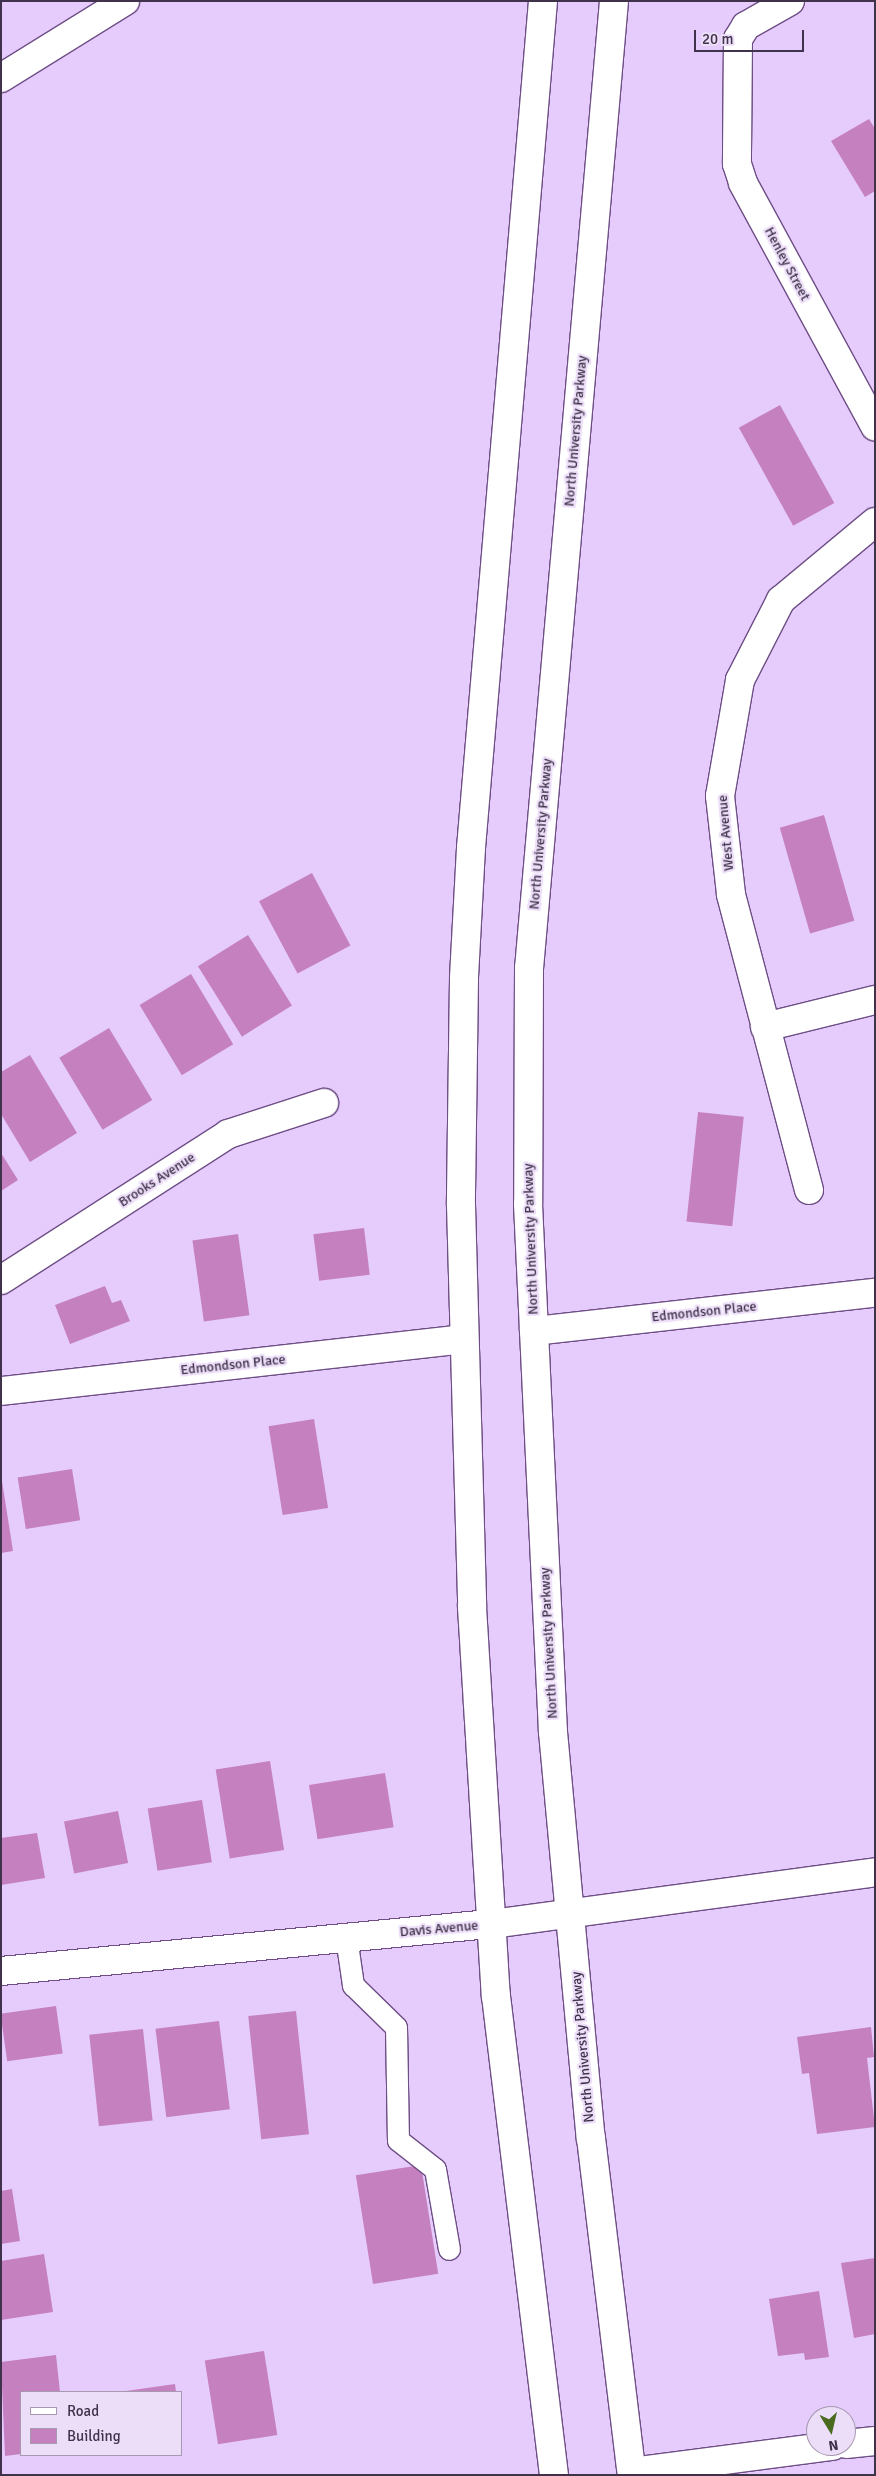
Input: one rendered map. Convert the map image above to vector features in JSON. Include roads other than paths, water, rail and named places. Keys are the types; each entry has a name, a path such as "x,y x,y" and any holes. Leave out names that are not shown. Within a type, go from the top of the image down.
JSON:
{"main road":[{"path":"1,78 125,1"},
{"path":"543,1 464,969 461,1205 472,1607 496,1996 554,2474 549,2475"},
{"name":"North University Parkway","path":"614,1 529,968 528,1204 553,1732 591,2138 632,2473"},
{"name":"Henley Street","path":"790,1 746,26 738,39 736,91 737,164 743,183 875,426"},
{"name":"West Avenue","path":"809,1190 731,894 720,796 740,680 781,600 875,522"},
{"path":"765,1027 875,1000"},
{"name":"Brooks Avenue","path":"1,1280 228,1134 324,1103"},
{"name":"Edmondson Place","path":"534,1331 875,1293"},
{"name":"Edmondson Place","path":"1,1391 464,1339"},
{"name":"Davis Avenue","path":"1,1971 492,1924 875,1872"},
{"path":"856,2443 875,2441"},
{"path":"632,2473 806,2450"}],"lane":[{"path":"346,1937 353,1985 396,2027 398,2140 435,2169 449,2249"}]}
